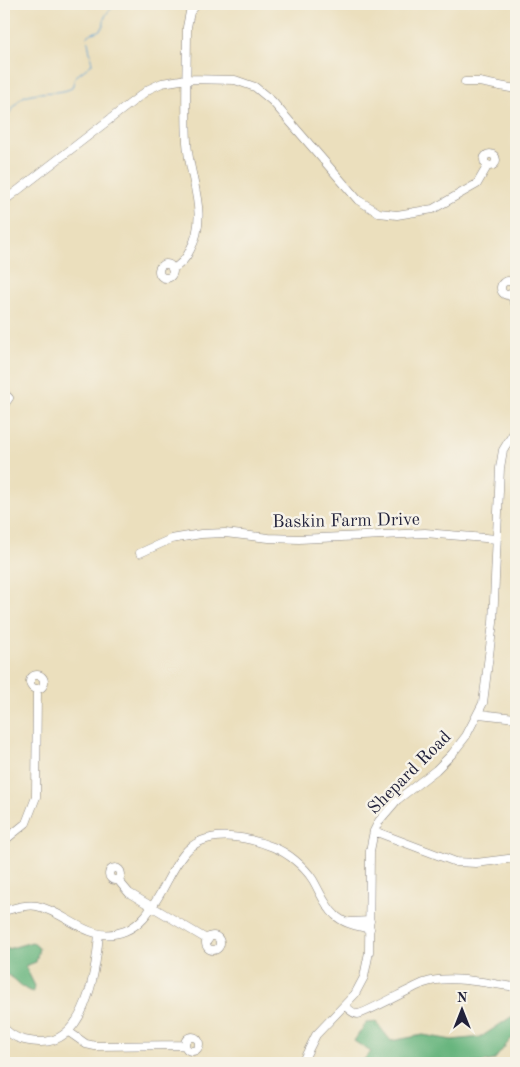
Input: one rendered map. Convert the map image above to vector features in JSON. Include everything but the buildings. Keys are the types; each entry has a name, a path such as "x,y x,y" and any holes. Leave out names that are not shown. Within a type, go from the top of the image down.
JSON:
{"street":[{"path":"172,269 181,263 191,249 199,222 199,202 187,143 187,21 190,12 197,4"},
{"path":"4,201 149,90 162,83 187,79 235,80 262,92 358,200 379,214 396,215 433,209 476,184 488,166"},
{"path":"465,82 479,82 516,89"},
{"path":"510,294 516,304"},
{"path":"4,392 9,398 4,405"},
{"name":"Shepard Road","path":"302,1063 316,1035 359,990 364,977 370,952 370,852 374,831 379,821 397,800 436,770 452,754 479,714 484,703 491,649 502,454 516,429"},
{"name":"Baskin Farm Drive","path":"140,553 171,539 201,534 300,539 425,533 497,539"},
{"path":"4,841 20,829 34,807 36,789 37,689"},
{"path":"484,703 498,715"},
{"path":"479,714 516,718"},
{"path":"374,831 456,862 476,863 516,858"},
{"path":"4,911 23,906 36,906 89,932 99,934 126,931 143,919 184,854 202,840 228,837 263,843 286,854 310,876 335,915 354,926 370,925"},
{"path":"118,880 124,889 208,940"},
{"path":"4,1028 22,1040 42,1042 57,1040 69,1032 75,1024 92,982 99,934"},
{"path":"345,1006 352,1012 364,1013 413,988 437,980 455,980 516,988"},
{"path":"69,1032 86,1044 95,1046 186,1045"}],"green space":[{"path":"32,942 39,948 36,962 25,966 35,986 33,992 25,989 4,974 4,950"},
{"path":"516,1016 516,1037 511,1039 494,1060 481,1063 360,1063 371,1052 354,1041 366,1023 376,1022 391,1041 423,1035 452,1040 481,1037 511,1017"}],"waterway":[{"path":"4,117 25,96 72,88 75,77 92,64 87,36 101,29 108,12 118,4"}]}
